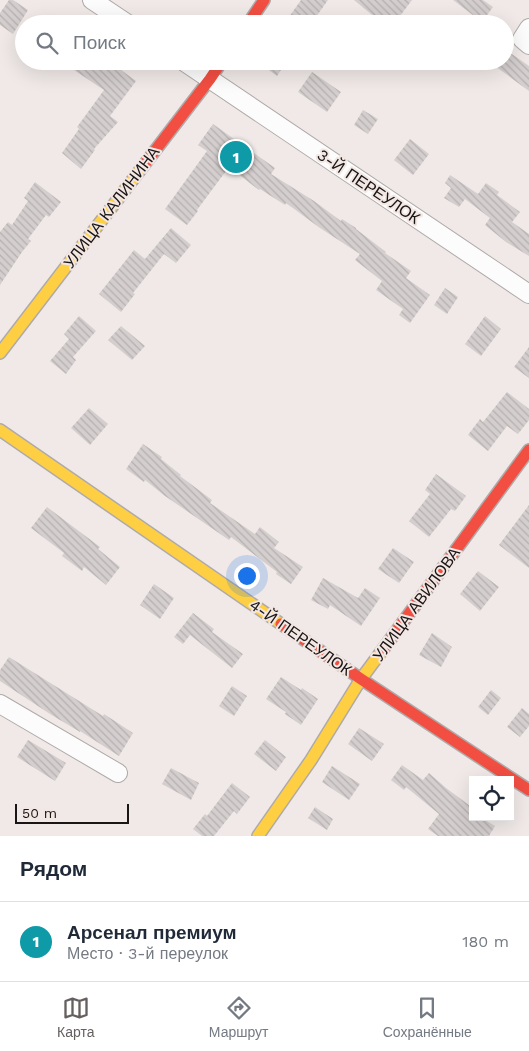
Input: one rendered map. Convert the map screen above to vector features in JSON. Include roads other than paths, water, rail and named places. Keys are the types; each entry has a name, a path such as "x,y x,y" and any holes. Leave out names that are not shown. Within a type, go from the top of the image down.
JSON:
{"street":[{"path":"92,0 114,15"},
{"path":"254,15 264,0"},
{"path":"529,28 522,39 529,44"},
{"name":"3-Й ПЕРЕУЛОК","path":"197,70 529,294"},
{"name":"УЛИЦА КАЛИНИНА","path":"0,353 216,70"},
{"name":"4-Й ПЕРЕУЛОК","path":"0,430 361,679 529,790"},
{"name":"УЛИЦА АВИЛОВА","path":"258,836 311,760 361,679 529,450"},
{"path":"0,704 118,773"}],"place":[{"name":"Арсенал премиум","path":"236,157"}]}
